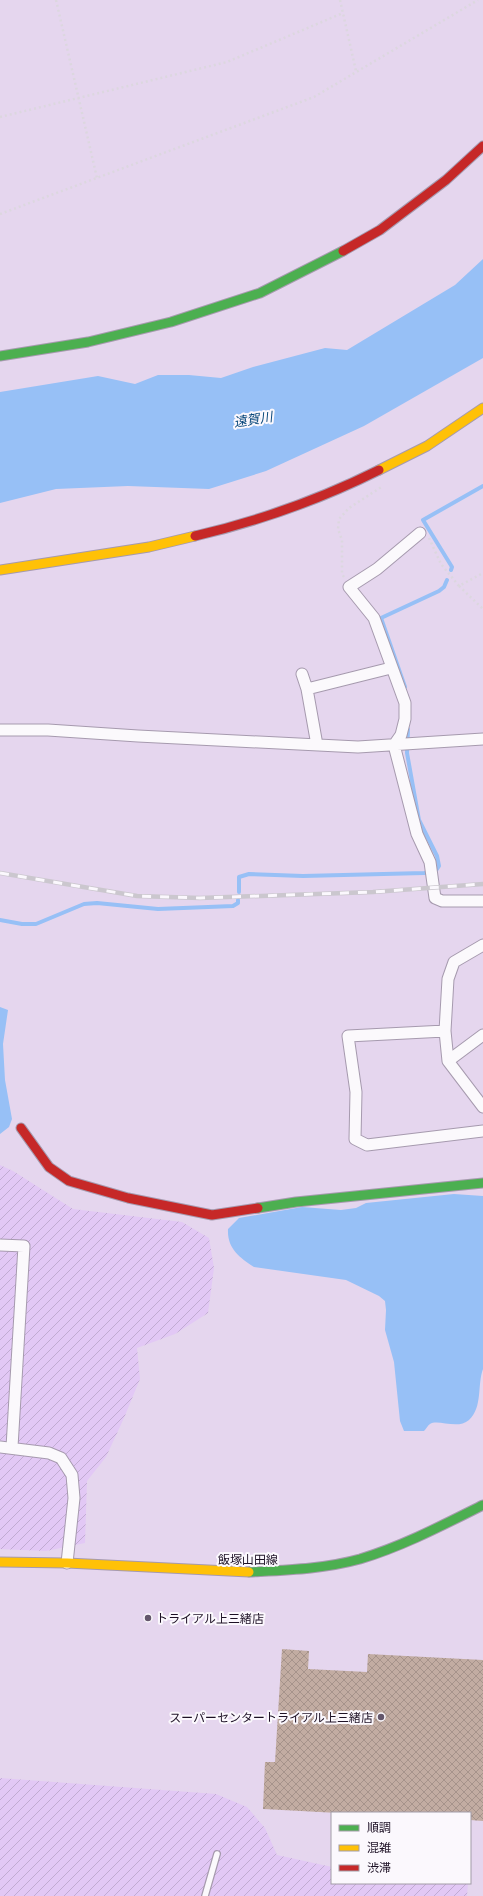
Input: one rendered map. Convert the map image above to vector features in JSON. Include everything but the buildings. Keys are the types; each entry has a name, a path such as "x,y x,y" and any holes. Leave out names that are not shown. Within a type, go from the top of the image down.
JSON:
{"street":[{"path":"0,356 96,341 171,322 260,292 316,266 380,230 446,180 483,146"},
{"path":"0,570 149,546 239,526 341,489 426,446 483,408"},
{"path":"420,533 376,569 349,586 374,618 405,703 405,719 401,735 402,745 417,834 431,871 435,898 442,901 483,901"},
{"path":"307,689 391,668"},
{"path":"302,674 307,689 316,745"},
{"path":"0,730 48,730 358,747 483,739"},
{"path":"483,945 454,962 448,979 445,1031 448,1061 483,1108"},
{"path":"445,1031 348,1036 356,1092 355,1139 367,1145 483,1131"},
{"path":"448,1061 483,1035"},
{"path":"21,1128 49,1167 69,1181 128,1198 212,1215 296,1202 483,1183"},
{"path":"0,1245 24,1246 12,1447"},
{"path":"0,1447 12,1447 49,1453 61,1458 72,1475 74,1498 67,1563"},
{"name":"飯塚山田線","path":"0,1562 67,1563 241,1572 301,1570 360,1559 412,1540 481,1510"}],"lane":[{"path":"205,1896 217,1854"}],"path":[{"path":"56,0 98,178"},
{"path":"340,0 356,71"},
{"path":"0,214 314,97 478,0"},
{"path":"0,117 227,62 343,13"},
{"path":"349,586 342,574 342,540 338,529 339,520 349,508 388,482"},
{"path":"420,533 429,538 441,564 459,586 483,609"},
{"path":"459,586 483,573"}],"shaded area":[{"path":"0,1165 13,1171 73,1209 182,1222 209,1238 214,1268 208,1313 175,1334 137,1348 140,1379 106,1457 87,1481 85,1543 46,1551 0,1549"},
{"path":"0,1778 216,1794 247,1807 265,1828 277,1855 331,1867 331,1884 468,1884 467,1896 0,1896"}],"water":[{"name":"遠賀川","path":"483,259 483,358 364,426 266,471 209,489 128,486 56,489 0,503 0,392 98,376 135,384 158,375 189,375 221,378 253,367 325,348 347,350 455,285"},
{"path":"0,1007 8,1010 3,1044 5,1080 12,1119 9,1127 0,1134"},
{"path":"454,1194 483,1196 483,1369 478,1402 473,1415 464,1423 434,1423 429,1425 424,1431 404,1431 400,1421 394,1362 385,1330 385,1301 379,1296 346,1280 254,1267 243,1260 232,1247 228,1236 228,1229 239,1218 302,1207 341,1210 356,1208 366,1203"}],"waterway":[{"path":"451,570 452,567 423,520 483,486"},
{"path":"405,687 381,618 439,591 444,587 447,580"},
{"path":"239,892 239,877 249,874 303,876 435,872 439,866 437,856 419,820 407,753 408,729"},
{"path":"0,920 22,924 36,924 84,904 97,903 158,909 233,906 238,903 238,900"}],"railway":[{"path":"0,873 137,896 200,898 373,892 483,884"}],"traffic: fast":[{"path":"0,356 88,342 171,322 260,293 343,251"},
{"path":"258,1208 296,1202 483,1183"},
{"path":"249,1572 319,1567 360,1559 407,1541 483,1505"}],"traffic: slow":[{"path":"379,470 427,446 483,408"},
{"path":"0,570 149,547 195,536"},
{"path":"0,1562 67,1563 249,1572"}],"traffic: jam":[{"path":"343,251 380,230 446,180 483,146"},
{"path":"195,536 266,516 312,500 379,470"},
{"path":"21,1128 49,1167 69,1181 128,1198 212,1215 258,1208"}],"place":[{"name":"トライアル上三緒店","path":"148,1618"},
{"name":"スーパーセンタートライアル上三緒店","path":"381,1717"}]}
